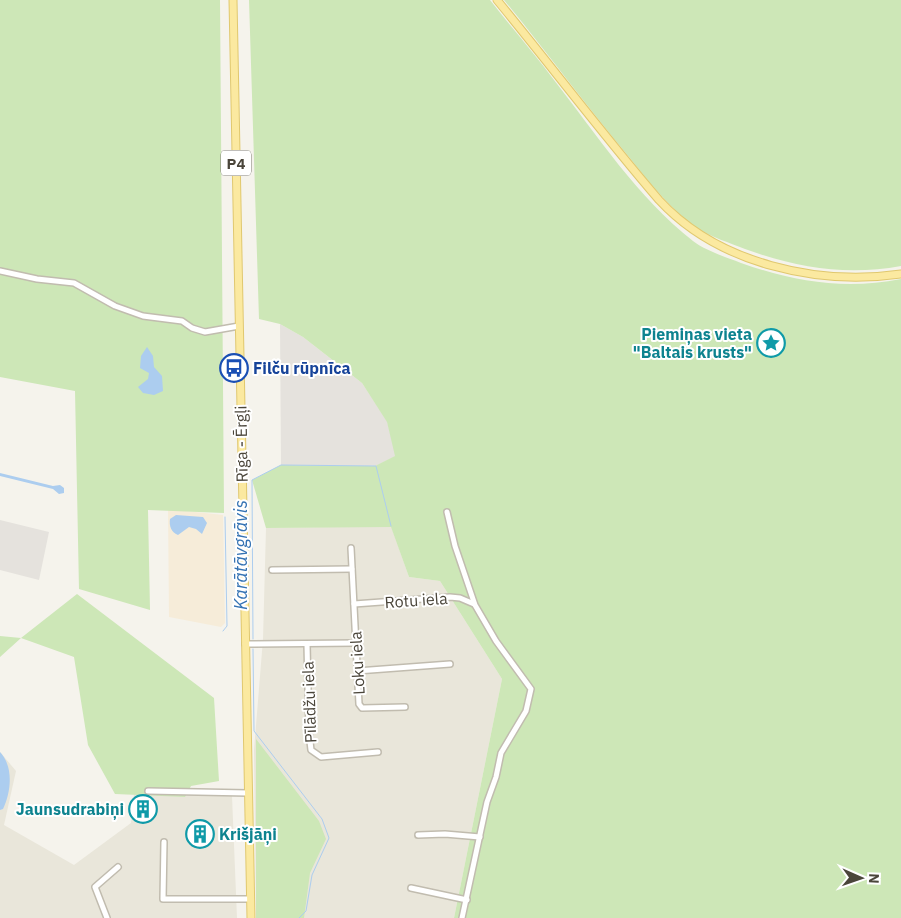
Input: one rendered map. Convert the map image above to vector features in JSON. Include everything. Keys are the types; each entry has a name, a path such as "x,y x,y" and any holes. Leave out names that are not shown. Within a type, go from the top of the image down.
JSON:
{"main road":[{"name":"Rīga - Ērgļi","path":"233,0 251,918"},
{"path":"498,0 558,74 598,129 670,212 730,252 814,275 852,278 901,274"}],"street":[{"path":"0,271 37,279 74,283 115,306 143,316 182,321 192,328 206,332 239,326"},
{"name":"Rotu iela","path":"447,512 455,546 475,605 493,636 531,689 526,711 501,753 462,918"},
{"name":"Loku iela","path":"351,548 359,704 362,708 405,706"},
{"path":"272,570 352,569"},
{"name":"Rotu iela","path":"354,604 450,597 460,598 475,605"},
{"path":"245,644 356,642"},
{"name":"Pīlādžu iela","path":"308,644 311,750 321,758 378,752"},
{"path":"358,671 450,664"},
{"path":"148,791 248,793"},
{"path":"418,835 445,834 480,837"},
{"path":"164,842 163,899 250,899"},
{"path":"107,918 95,887 118,867"},
{"path":"411,888 467,900"}],"shaded area":[{"path":"280,324 303,337 362,383 387,421 396,456 376,466 281,465"},
{"path":"168,509 223,515 225,623 221,627 169,617"},
{"path":"0,520 49,532 39,580 0,570"},
{"path":"391,526 409,577 440,581 502,679 454,918 256,918 254,750 263,639 266,528"},
{"path":"0,752 16,771 4,825 74,865 131,823 134,794 232,796 237,918 0,918"}],"green space":[{"path":"0,0 220,0 224,513 148,510 150,610 79,589 75,391 0,377"},
{"path":"249,0 490,0 539,60 619,165 654,205 698,245 716,254 761,270 801,279 840,284 860,284 901,279 901,918 454,918 502,679 440,581 409,577 391,527 266,528 252,480 281,465 375,466 395,456 387,422 362,383 303,337 280,324 259,319"},
{"path":"504,0 901,0 901,266 881,269 842,270 803,265 764,256 714,237 697,228 669,204 652,185"},
{"path":"77,594 214,698 219,781 191,786 185,797 115,794 88,745 74,657 21,638"},
{"path":"0,636 21,638 0,657"},
{"path":"256,739 319,821 326,839 310,873 304,918 256,918"}],"water":[{"path":"147,347 153,356 154,367 162,376 163,391 154,395 143,393 138,387 148,379 149,373 140,368 141,356"},
{"path":"0,473 53,486 60,485 64,488 64,493 59,494 53,489 0,476"},
{"path":"176,515 203,517 207,523 202,534 196,529 189,527 178,535 176,534 171,528 170,519"},
{"path":"0,752 7,765 10,780 6,802 3,809 0,810"}],"waterway":[{"name":"Karātāvgrāvis","path":"253,639 252,480 281,465 376,466 391,526"},
{"path":"223,631 227,626 225,517"},
{"name":"Karātāvgrāvis","path":"253,649 254,731 322,819 329,838 312,875 306,911 299,918"}],"place":[{"name":"Piemiņas vieta \"Baltais krusts\"","path":"771,343"},
{"name":"Filču rūpnīca","path":"234,368"},
{"name":"Jaunsudrabiņi","path":"143,809"},
{"name":"Krišjāņi","path":"200,834"}]}
